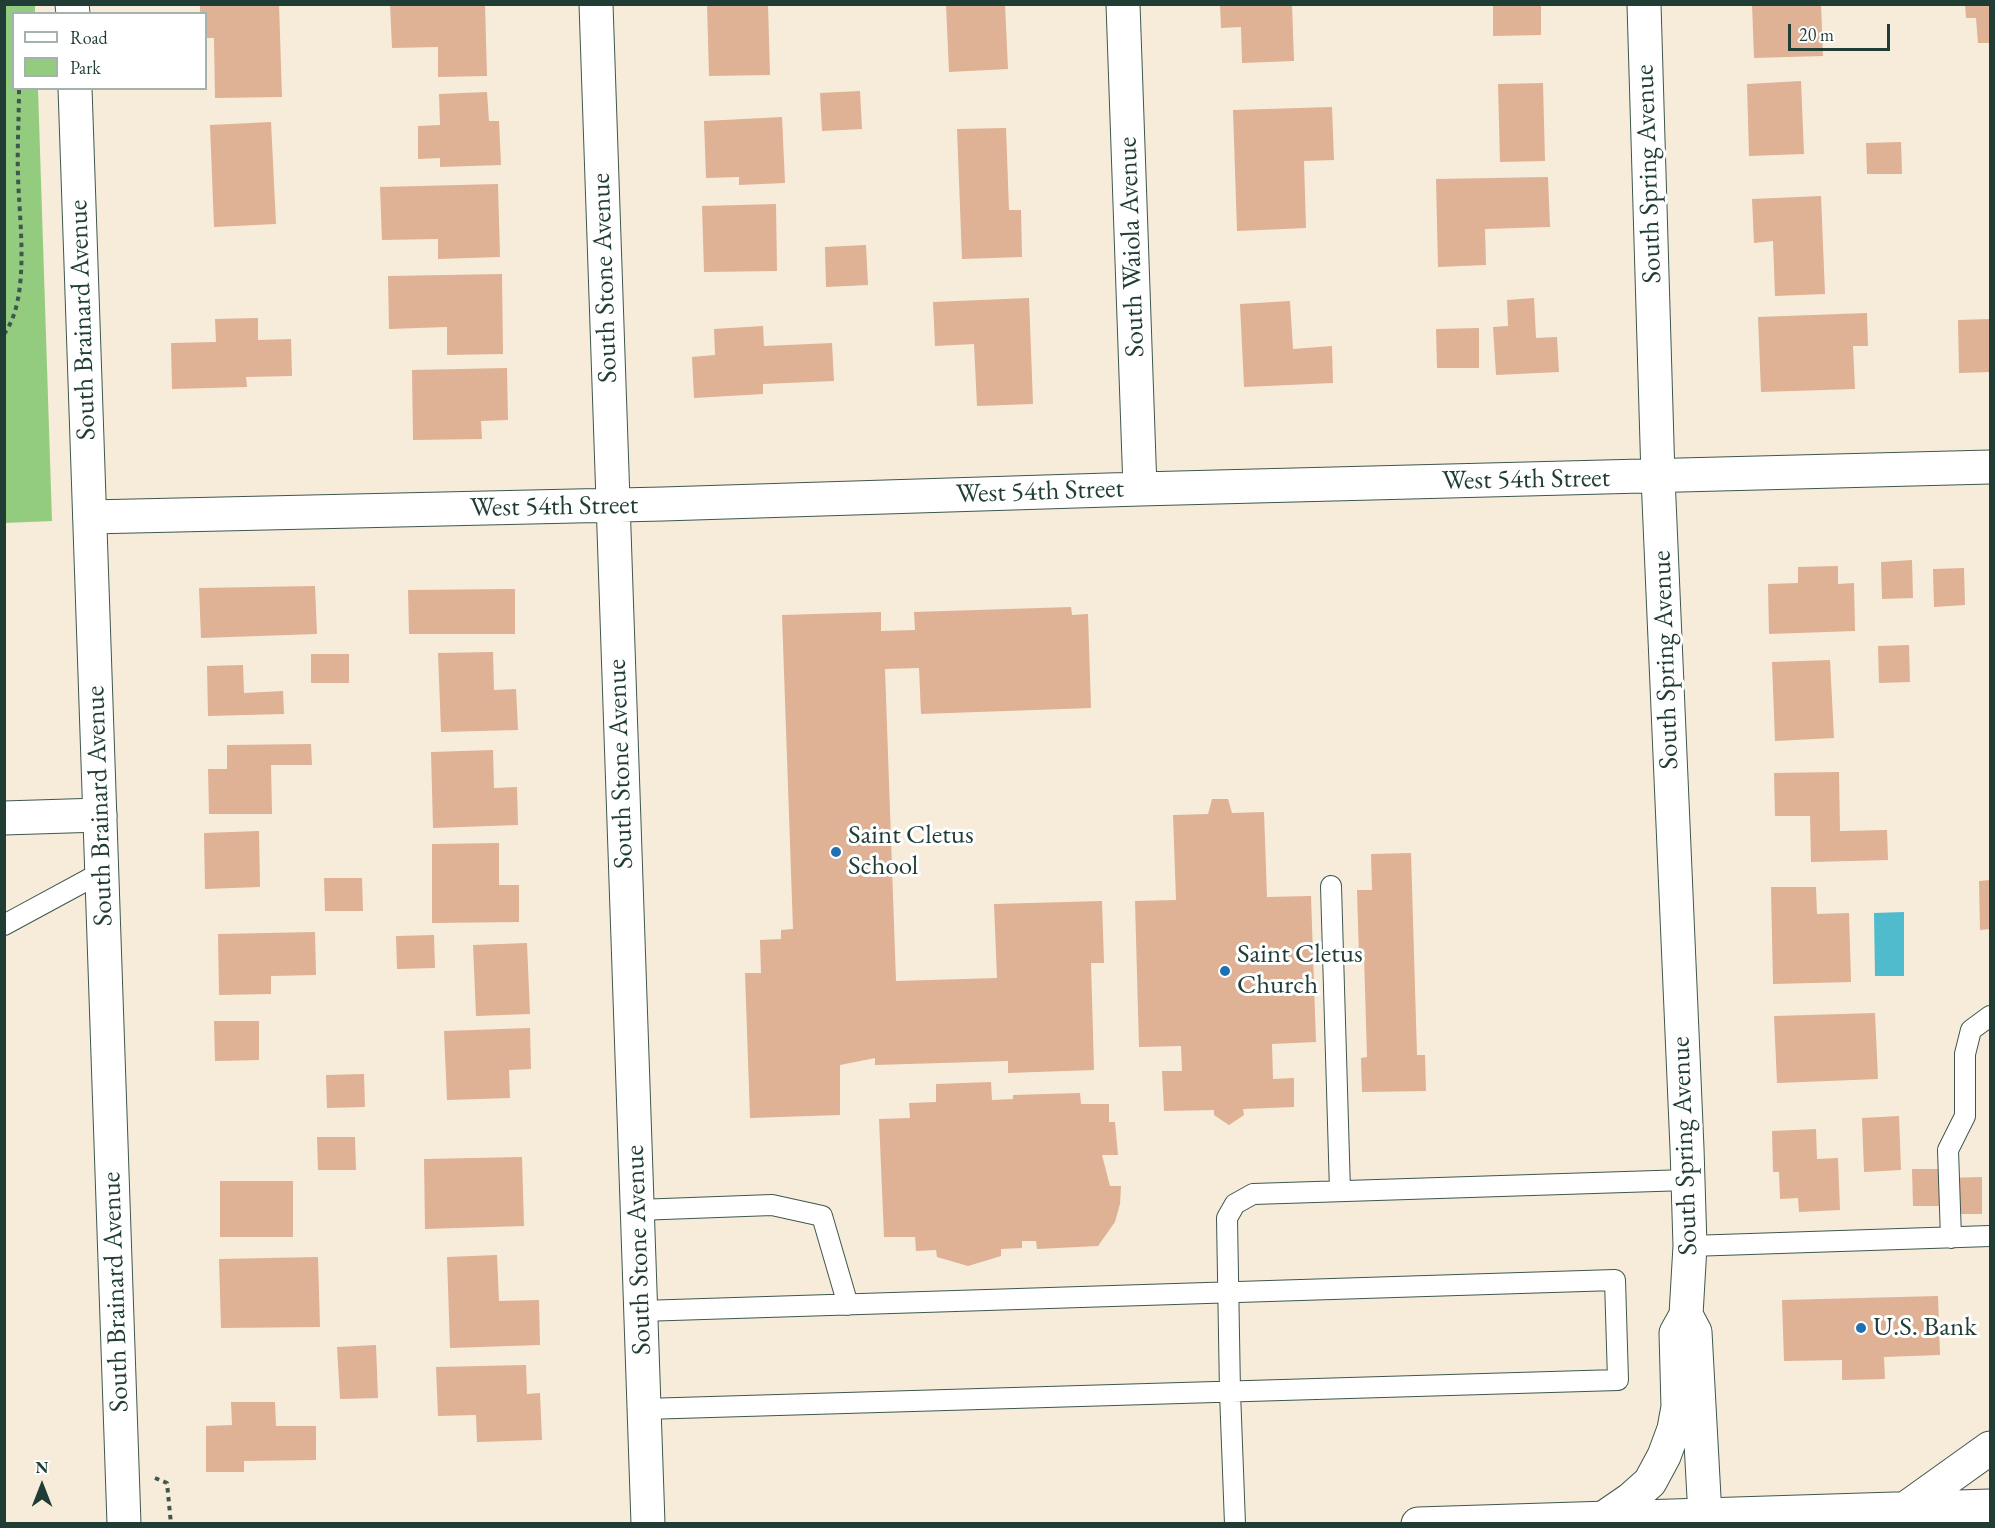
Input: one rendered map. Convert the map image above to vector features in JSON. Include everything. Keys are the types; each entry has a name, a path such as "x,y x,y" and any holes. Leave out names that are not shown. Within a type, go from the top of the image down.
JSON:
{"street":[{"name":"South Stone Avenue","path":"596,4 648,1524"},
{"name":"South Waiola Avenue","path":"1123,4 1140,489"},
{"name":"South Spring Avenue","path":"1607,1521 1650,1482 1664,1456 1674,1429 1678,1407 1676,1333 1686,1315 1690,1246 1658,477 1644,4"},
{"name":"South Brainard Avenue","path":"75,90 124,1524"},
{"name":"West 54th Street","path":"90,517 1990,467"},
{"path":"4,818 100,815"},
{"name":"South Spring Avenue","path":"1686,1315 1695,1332 1705,1516"},
{"path":"1893,1516 1990,1448"},
{"path":"1418,1524 1607,1521 1705,1516 1893,1516 1990,1506"}],"lane":[{"path":"4,925 102,872"},
{"path":"1331,886 1340,1191"},
{"path":"1951,1238 1948,1150 1965,1116 1965,1054 1971,1030 1990,1016"},
{"path":"1234,1524 1227,1218 1235,1204 1253,1194 1688,1180"},
{"path":"637,1210 772,1205 822,1216 848,1305"},
{"path":"1690,1246 1990,1236"},
{"path":"640,1311 1615,1280 1618,1380 644,1409"}],"path":[{"path":"4,334 18,300 22,260 18,175 19,90"},
{"path":"167,1483 171,1524"}],"green space":[{"path":"4,5 35,5 35,12 12,12 12,90 38,90 52,521 5,523"}],"water":[{"path":"1904,912 1904,976 1875,976 1874,913"}],"building":[{"path":"200,4 279,4 282,97 215,98 214,38 207,38 207,12 200,12"},
{"path":"390,4 485,4 487,76 438,77 438,47 392,48"},
{"path":"707,4 768,4 770,75 709,76"},
{"path":"946,4 1005,4 1008,69 949,72"},
{"path":"1220,4 1292,4 1294,61 1242,63 1241,27 1221,28"},
{"path":"1493,4 1541,4 1541,35 1493,36"},
{"path":"1752,4 1821,4 1823,56 1754,58"},
{"path":"1965,4 1990,4 1990,43 1978,43 1976,18 1966,18"},
{"path":"1801,81 1804,154 1749,156 1747,84"},
{"path":"1543,83 1545,161 1500,162 1498,84"},
{"path":"860,91 862,129 822,131 820,93"},
{"path":"487,92 489,121 499,121 501,165 440,167 440,158 418,159 418,126 440,125 439,94"},
{"path":"1332,107 1334,160 1304,161 1306,228 1237,231 1233,110"},
{"path":"782,117 785,183 739,185 739,177 706,178 704,121"},
{"path":"271,122 276,224 214,227 210,125"},
{"path":"1006,128 1009,210 1021,210 1022,257 962,259 957,129"},
{"path":"1901,142 1902,174 1867,174 1866,143"},
{"path":"1548,177 1550,227 1485,229 1486,265 1438,267 1436,179"},
{"path":"498,184 500,257 438,259 438,239 382,240 380,187"},
{"path":"1821,196 1825,294 1775,296 1773,241 1754,243 1752,199"},
{"path":"776,204 777,271 704,272 702,206"},
{"path":"866,245 868,285 826,287 825,247"},
{"path":"502,274 503,354 447,355 447,327 389,329 388,276"},
{"path":"1029,298 1033,404 977,406 974,344 935,346 933,302"},
{"path":"1534,298 1536,338 1557,337 1559,372 1496,375 1493,327 1508,326 1507,300"},
{"path":"1290,301 1293,349 1332,346 1333,383 1244,387 1240,304"},
{"path":"1867,313 1868,346 1853,346 1855,389 1761,392 1758,317"},
{"path":"258,318 258,340 291,339 292,376 246,377 247,387 172,389 171,343 216,342 215,319"},
{"path":"1990,319 1990,372 1959,373 1958,320"},
{"path":"763,326 764,346 832,343 834,381 763,384 763,394 694,398 692,357 715,355 714,329"},
{"path":"1479,328 1479,368 1437,368 1436,329"},
{"path":"507,368 508,420 481,421 482,439 413,440 412,370"},
{"path":"1912,560 1913,598 1882,599 1881,562"},
{"path":"1838,566 1838,584 1854,583 1855,631 1769,634 1768,584 1798,583 1798,567"},
{"path":"1964,568 1965,605 1934,607 1933,569"},
{"path":"315,586 317,634 201,638 199,588"},
{"path":"515,589 515,634 409,634 408,590"},
{"name":"Saint Cletus School","path":"1071,607 1072,615 1088,614 1091,708 921,714 919,668 885,669 896,981 997,978 994,904 1102,901 1104,963 1091,963 1094,1070 1008,1073 1008,1061 875,1065 875,1058 840,1065 840,1115 750,1118 745,973 761,973 760,940 781,939 781,930 793,929 782,615 881,612 881,631 915,630 914,612"},
{"path":"1909,645 1910,682 1879,683 1878,646"},
{"path":"493,652 494,690 516,689 518,730 441,732 438,653"},
{"path":"311,654 349,654 349,683 311,683"},
{"path":"1830,660 1834,738 1775,741 1772,662"},
{"path":"243,665 244,693 283,691 284,714 208,716 207,666"},
{"path":"311,744 312,765 271,765 272,814 209,814 208,769 227,769 227,745"},
{"path":"493,750 494,788 517,787 518,825 433,828 431,752"},
{"path":"1839,772 1840,831 1887,830 1888,860 1811,862 1810,816 1775,816 1774,773"},
{"name":"Saint Cletus Church","path":"1212,799 1228,799 1232,813 1264,812 1267,897 1311,896 1316,1042 1272,1044 1273,1079 1294,1078 1294,1107 1243,1109 1244,1115 1229,1125 1214,1115 1214,1110 1164,1111 1162,1071 1182,1071 1181,1046 1139,1047 1135,901 1176,900 1173,815 1208,814"},
{"path":"259,831 260,887 205,889 204,833"},
{"path":"499,843 499,885 519,885 519,922 432,923 432,844"},
{"path":"1411,853 1417,1055 1425,1055 1426,1091 1362,1092 1361,1058 1367,1057 1364,956 1359,957 1357,890 1372,890 1371,854"},
{"path":"324,878 362,878 363,911 325,911"},
{"path":"1990,880 1990,929 1980,930 1979,881"},
{"path":"1771,887 1816,887 1817,914 1849,913 1851,982 1773,984"},
{"path":"315,932 316,975 271,976 271,994 219,995 218,934"},
{"path":"434,935 435,968 397,969 396,936"},
{"path":"527,943 530,1014 476,1016 473,945"},
{"path":"1875,1013 1878,1079 1777,1083 1774,1016"},
{"path":"214,1021 259,1021 259,1060 215,1061"},
{"path":"530,1028 531,1069 509,1070 510,1098 447,1100 444,1031"},
{"path":"364,1074 365,1107 327,1108 326,1075"},
{"path":"991,1082 992,1100 1013,1099 1013,1095 1080,1093 1081,1104 1109,1104 1109,1122 1115,1122 1118,1155 1102,1155 1110,1186 1121,1186 1120,1204 1115,1222 1098,1246 1037,1249 1036,1241 1022,1241 1022,1248 1001,1249 1001,1256 968,1266 937,1257 936,1250 916,1251 915,1237 884,1237 879,1119 910,1118 909,1103 936,1102 936,1084"},
{"path":"1899,1116 1901,1170 1864,1172 1862,1118"},
{"path":"1816,1129 1817,1159 1838,1158 1840,1210 1799,1212 1798,1198 1780,1199 1779,1172 1773,1172 1772,1131"},
{"path":"317,1137 355,1137 356,1170 318,1170"},
{"path":"522,1157 524,1226 425,1229 424,1159"},
{"path":"1912,1169 1945,1169 1945,1178 1982,1177 1982,1214 1945,1214 1945,1206 1913,1206"},
{"path":"220,1181 293,1181 293,1237 220,1237"},
{"path":"497,1255 499,1301 539,1300 540,1345 450,1348 447,1257"},
{"path":"318,1257 320,1327 221,1328 219,1259"},
{"name":"U.S. Bank","path":"1938,1296 1940,1355 1884,1357 1885,1379 1842,1380 1842,1360 1784,1361 1782,1300"},
{"path":"376,1345 378,1398 340,1399 337,1347"},
{"path":"526,1365 527,1394 540,1393 542,1440 477,1442 476,1415 438,1416 436,1367"},
{"path":"231,1402 275,1402 276,1426 316,1426 316,1460 244,1461 244,1472 206,1472 206,1426 232,1425"}],"place":[{"name":"Saint Cletus School","path":"836,852"},
{"name":"Saint Cletus Church","path":"1225,971"},
{"name":"U.S. Bank","path":"1861,1328"}]}
